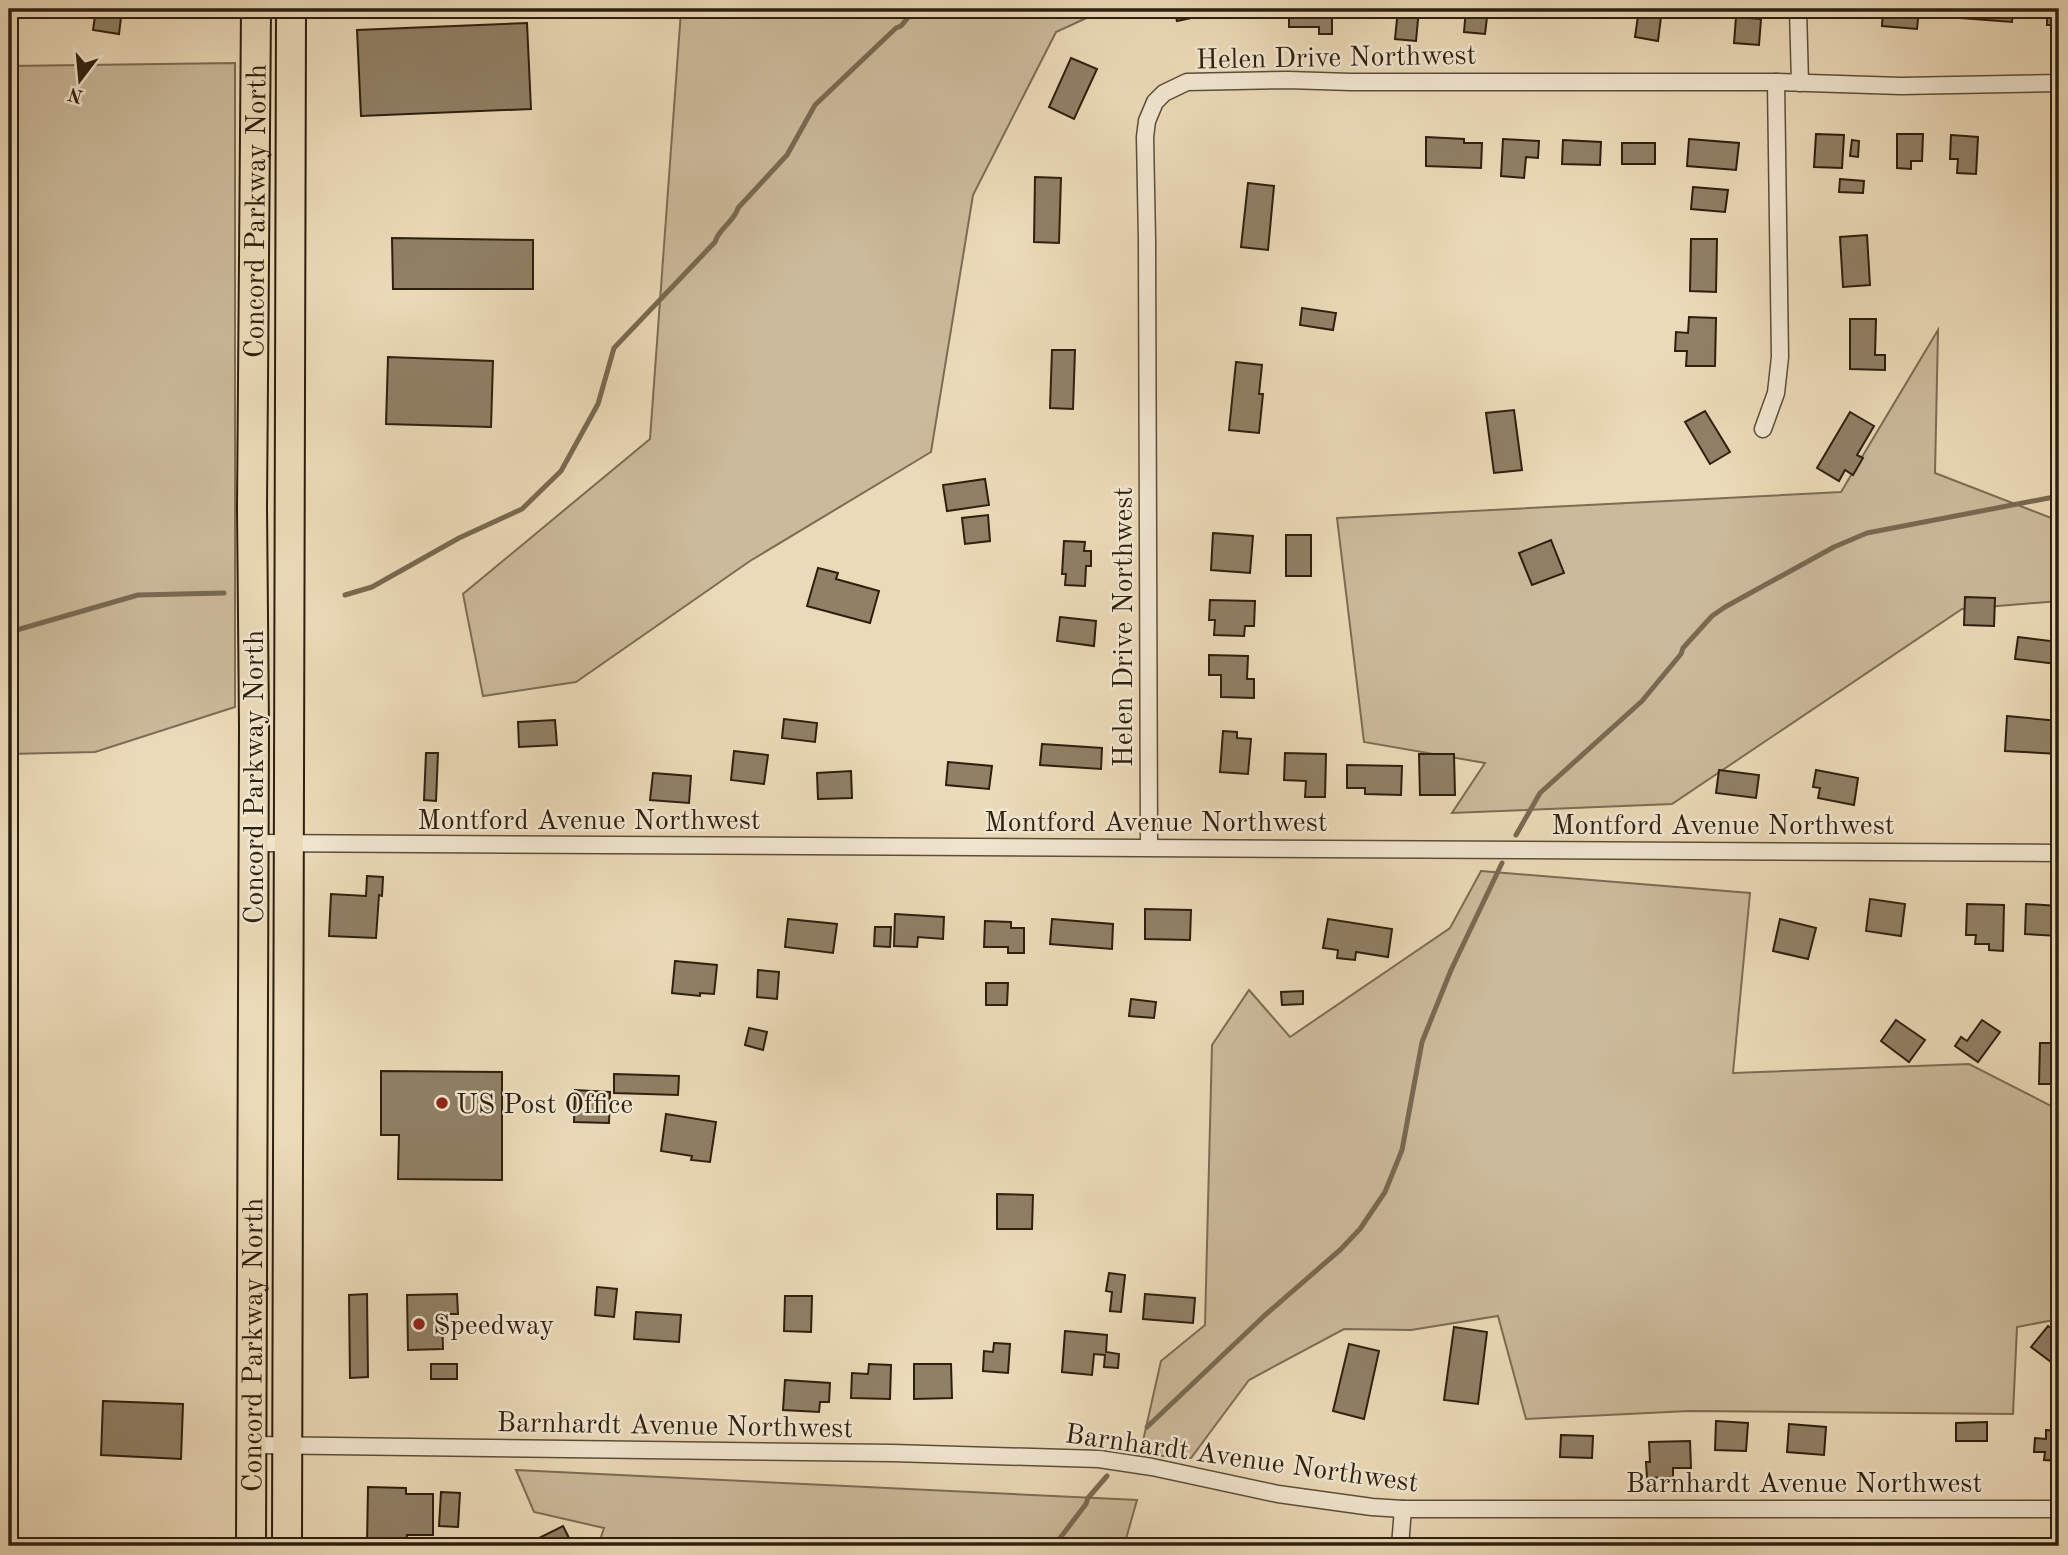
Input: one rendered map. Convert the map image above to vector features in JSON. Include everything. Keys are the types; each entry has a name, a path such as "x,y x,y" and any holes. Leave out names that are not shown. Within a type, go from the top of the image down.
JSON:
{"highway":[{"name":"Concord Parkway North","path":"251,1546 252,507 256,9"},
{"name":"Concord Parkway North","path":"287,1546 292,9"}],"street":[{"path":"1798,9 1800,82"},
{"name":"Helen Drive Northwest","path":"1149,847 1147,254 1144,164 1147,121 1156,102 1174,86 1187,82 1800,82 1901,86 2059,83"},
{"path":"1763,429 1776,393 1780,357 1776,82"},
{"name":"Montford Avenue Northwest","path":"253,843 2059,853"},
{"name":"Barnhardt Avenue Northwest","path":"250,1445 892,1453 1099,1459 1152,1466 1279,1494 1404,1509 2059,1509"},
{"path":"1400,1546 1404,1509"}],"shaded area":[{"path":"634,9 1106,9 1056,32 973,195 931,452 750,561 576,682 483,696 463,594 650,439 681,11"},
{"path":"235,63 235,707 95,752 9,754 9,66"},
{"path":"1938,330 1935,473 2059,521 2059,601 1962,609 1672,804 1452,813 1485,763 1364,742 1337,518 1841,492"},
{"path":"1481,871 1750,893 1733,1073 1969,1064 2059,1110 2059,1319 2017,1327 2013,1414 1689,1411 1526,1419 1498,1316 1411,1330 1344,1329 1249,1380 1191,1458 1140,1454 1161,1361 1205,1325 1212,1045 1249,990 1290,1037 1450,928"},
{"path":"516,1470 1137,1500 1124,1546 784,1543 784,1546 598,1546 604,1528 534,1512"}],"building":[{"path":"96,9 122,9 119,34 93,30"},
{"path":"1174,9 1229,9 1229,10 1177,21"},
{"path":"1289,9 1332,9 1332,34 1319,34 1319,27 1289,27"},
{"path":"1398,9 1419,9 1416,41 1395,39"},
{"path":"1466,9 1488,9 1485,34 1464,32"},
{"path":"1566,9 1586,9 1586,16 1566,16"},
{"path":"1639,9 1662,9 1658,41 1635,37"},
{"path":"1883,9 1919,9 1917,29 1882,26"},
{"path":"1962,9 2013,9 2012,22 1961,18"},
{"path":"2047,9 2059,9 2059,25 2047,25"},
{"path":"1736,17 1761,19 1759,45 1734,43"},
{"path":"527,23 531,109 361,116 357,30"},
{"path":"1071,58 1097,69 1074,119 1049,107"},
{"path":"1816,134 1844,135 1842,168 1814,167"},
{"path":"1897,134 1923,134 1922,161 1911,161 1911,169 1897,168"},
{"path":"1951,135 1978,137 1976,174 1957,173 1958,159 1950,159"},
{"path":"1426,137 1482,143 1481,168 1426,166"},
{"path":"2056,137 2059,138 2059,155 2054,154"},
{"path":"1503,139 1539,141 1538,158 1526,157 1524,178 1501,176"},
{"path":"1689,139 1739,143 1736,170 1687,166"},
{"path":"1563,140 1601,142 1600,165 1562,164"},
{"path":"1852,140 1859,141 1858,157 1850,156"},
{"path":"1622,143 1655,143 1655,164 1622,164"},
{"path":"1035,177 1061,178 1059,243 1034,242"},
{"path":"1840,179 1864,181 1863,193 1839,192"},
{"path":"1248,183 1274,186 1268,250 1241,247"},
{"path":"1693,187 1728,190 1725,212 1691,209"},
{"path":"1867,235 1870,285 1843,287 1840,237"},
{"path":"392,238 533,240 533,289 393,289"},
{"path":"1691,239 1717,239 1716,292 1690,291"},
{"path":"1302,308 1336,313 1333,330 1300,325"},
{"path":"1689,317 1716,318 1715,366 1686,366 1687,351 1675,351 1676,332 1688,333"},
{"path":"1850,319 1876,319 1875,355 1885,355 1885,370 1850,369"},
{"path":"1052,350 1075,350 1073,409 1050,408"},
{"path":"388,357 493,361 491,427 386,424"},
{"path":"1236,362 1262,365 1259,394 1263,394 1259,433 1229,430"},
{"path":"1514,410 1522,470 1494,473 1486,413"},
{"path":"1705,411 1730,452 1710,464 1685,422"},
{"path":"1850,412 1874,426 1857,455 1863,458 1853,475 1845,470 1839,481 1817,468"},
{"path":"985,479 989,505 947,511 943,485"},
{"path":"988,515 990,541 965,544 962,518"},
{"path":"1213,533 1253,536 1250,573 1211,570"},
{"path":"1286,535 1311,535 1311,576 1286,576"},
{"path":"1551,540 1564,573 1532,585 1519,553"},
{"path":"1064,541 1085,542 1084,551 1091,551 1091,566 1086,566 1085,586 1065,585 1066,574 1062,574"},
{"path":"818,568 838,573 836,579 879,591 870,623 807,606"},
{"path":"1965,597 1995,598 1994,626 1964,625"},
{"path":"1210,600 1255,601 1254,626 1245,626 1244,636 1214,635 1215,620 1209,620"},
{"path":"1060,617 1096,621 1094,646 1057,641"},
{"path":"2018,637 2059,642 2056,664 2015,659"},
{"path":"1209,655 1248,656 1247,679 1254,679 1254,698 1221,697 1221,675 1209,675"},
{"path":"2007,716 2059,721 2059,754 2005,751"},
{"path":"784,719 817,723 815,742 782,738"},
{"path":"555,720 557,745 519,747 518,722"},
{"path":"1223,731 1237,732 1237,738 1251,739 1248,774 1220,772"},
{"path":"1042,744 1102,748 1101,769 1040,765"},
{"path":"734,751 768,755 764,784 731,780"},
{"path":"426,753 438,753 436,801 424,800"},
{"path":"1285,753 1326,754 1325,797 1305,797 1306,781 1284,780"},
{"path":"1419,754 1454,754 1455,795 1420,795"},
{"path":"948,762 992,766 989,789 946,785"},
{"path":"1347,765 1402,766 1401,795 1365,794 1365,788 1347,788"},
{"path":"1719,770 1759,775 1756,798 1716,793"},
{"path":"1816,770 1858,778 1854,805 1818,798 1820,788 1813,787"},
{"path":"851,771 852,798 818,799 817,773"},
{"path":"653,773 691,776 689,803 650,800"},
{"path":"367,876 383,877 376,938 329,936 331,894 366,896"},
{"path":"1870,899 1905,904 1901,936 1866,931"},
{"path":"1967,904 2004,905 2003,951 1989,950 1989,944 1975,944 1976,935 1966,935"},
{"path":"2026,904 2059,906 2059,936 2025,934"},
{"path":"1145,909 1191,910 1190,940 1145,939"},
{"path":"895,914 944,917 943,939 918,937 917,947 894,946"},
{"path":"788,919 837,924 833,953 785,947"},
{"path":"1052,919 1113,924 1112,949 1050,944"},
{"path":"1328,919 1392,929 1388,957 1356,952 1355,960 1337,958 1338,950 1323,948"},
{"path":"1780,919 1816,928 1808,959 1773,951"},
{"path":"985,921 1011,922 1011,928 1024,928 1024,953 1008,953 1008,947 984,947"},
{"path":"875,927 891,927 890,947 874,946"},
{"path":"675,961 717,965 714,994 700,993 700,996 672,993"},
{"path":"758,970 779,972 777,999 757,997"},
{"path":"986,983 1008,983 1007,1005 986,1005"},
{"path":"1303,991 1303,1004 1282,1005 1281,992"},
{"path":"1131,999 1156,1002 1154,1018 1129,1016"},
{"path":"1896,1020 1925,1040 1909,1062 1881,1041"},
{"path":"1982,1020 2000,1032 1978,1062 1955,1046 1961,1037 1967,1041"},
{"path":"749,1028 767,1032 763,1050 745,1045"},
{"path":"2040,1043 2059,1043 2059,1084 2039,1084"},
{"name":"US Post Office","path":"381,1071 502,1072 502,1180 398,1179 399,1135 381,1135"},
{"path":"614,1074 679,1076 678,1095 614,1093"},
{"path":"575,1090 610,1092 609,1123 574,1122"},
{"path":"666,1114 716,1122 710,1162 691,1160 692,1156 661,1151"},
{"path":"997,1194 1033,1195 1032,1229 997,1229"},
{"path":"1109,1273 1125,1275 1121,1312 1110,1311 1112,1292 1106,1291"},
{"path":"597,1287 617,1289 614,1317 595,1315"},
{"path":"367,1294 368,1377 350,1378 349,1295"},
{"path":"457,1294 458,1314 442,1314 443,1349 408,1350 407,1295"},
{"path":"1145,1294 1195,1298 1193,1323 1143,1319"},
{"path":"785,1296 812,1296 811,1332 784,1331"},
{"path":"636,1312 681,1315 679,1342 634,1339"},
{"path":"2048,1326 2059,1334 2059,1368 2031,1347"},
{"path":"1454,1327 1487,1332 1478,1404 1444,1400"},
{"path":"1065,1331 1107,1335 1106,1352 1119,1354 1118,1368 1104,1367 1105,1355 1094,1354 1092,1375 1062,1372"},
{"path":"994,1343 1010,1344 1008,1373 983,1371 984,1351 993,1352"},
{"path":"1349,1344 1379,1351 1364,1419 1333,1411"},
{"path":"431,1364 457,1364 457,1379 431,1379"},
{"path":"869,1364 891,1365 890,1399 851,1398 852,1373 868,1374"},
{"path":"914,1364 951,1364 952,1398 914,1399"},
{"path":"785,1380 830,1383 829,1402 820,1402 819,1412 783,1410"},
{"path":"103,1401 183,1404 181,1459 101,1455"},
{"path":"1716,1421 1748,1423 1746,1451 1715,1450"},
{"path":"1987,1422 1987,1441 1956,1441 1956,1423"},
{"path":"1789,1424 1826,1427 1824,1455 1787,1452"},
{"path":"2046,1430 2059,1431 2059,1461 2044,1460 2045,1452 2034,1452 2035,1438 2046,1439"},
{"path":"1561,1435 1593,1436 1592,1458 1560,1457"},
{"path":"1690,1441 1691,1468 1673,1468 1673,1477 1647,1478 1646,1462 1650,1462 1649,1442"},
{"path":"368,1487 406,1488 406,1494 433,1494 433,1535 407,1535 406,1546 367,1545"},
{"path":"441,1492 460,1493 458,1527 439,1526"},
{"path":"563,1526 573,1546 523,1546"},
{"path":"1151,1539 1174,1544 1174,1546 1149,1546"}],"waterway":[{"path":"345,595 372,587 459,538 522,509 561,471 598,404 614,348 715,242 738,208 787,155 815,105 901,26 915,9"},
{"path":"1516,835 1540,793 1642,701 1683,648 1712,616 1725,607 1834,547 1867,533 2059,496"},
{"path":"9,636 20,629 138,595 224,593"},
{"path":"1147,1427 1264,1316 1340,1250 1360,1229 1385,1192 1402,1150 1422,1042 1451,970 1502,863"},
{"path":"1054,1546 1107,1476"}],"place":[{"name":"US Post Office","path":"442,1103"},
{"name":"Speedway","path":"419,1324"}]}
